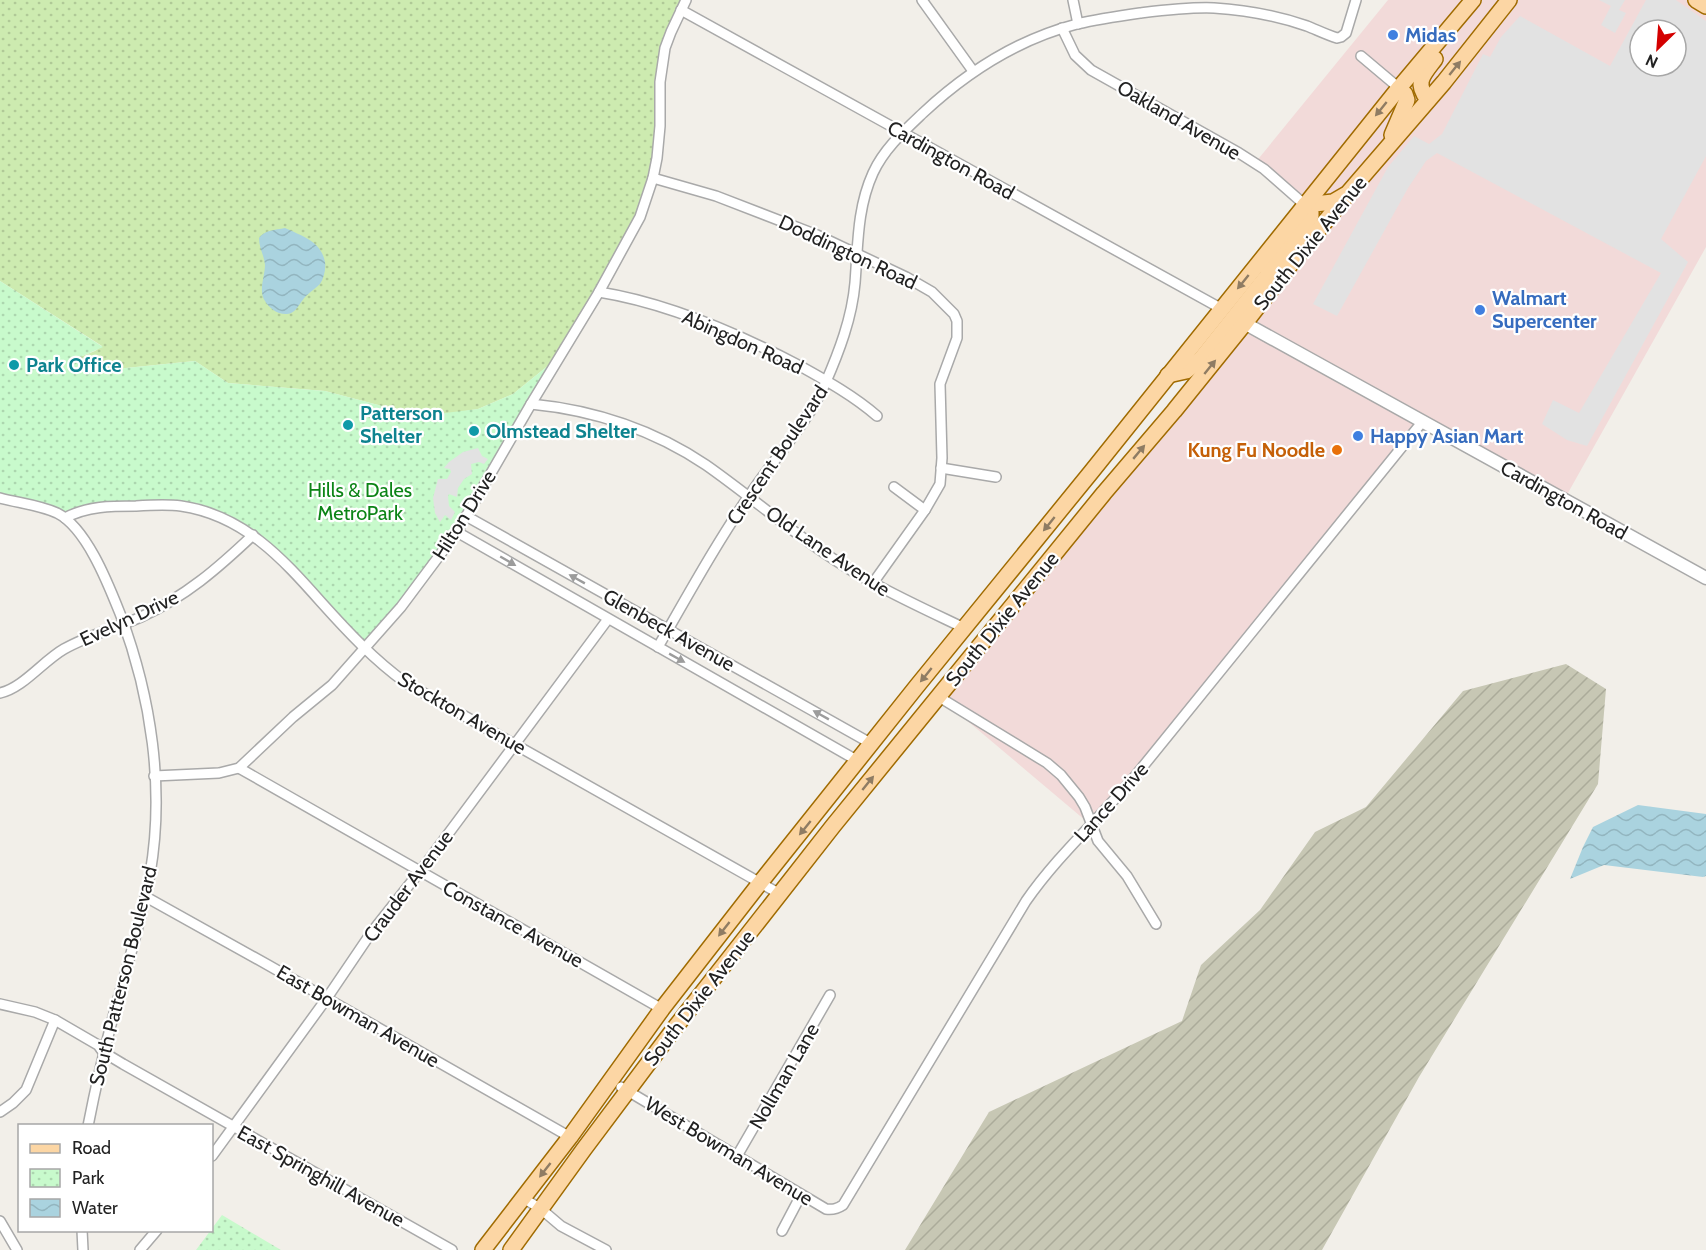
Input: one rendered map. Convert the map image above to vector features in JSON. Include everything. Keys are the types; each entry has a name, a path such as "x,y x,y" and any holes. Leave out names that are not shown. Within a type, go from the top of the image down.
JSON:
{"main road":[{"name":"South Dixie Avenue","path":"483,1250 566,1142 662,1009 760,883 1168,375 1286,270 1509,0"},
{"path":"1696,0 1706,6"},
{"name":"South Dixie Avenue","path":"511,1250 624,1089 833,826 1104,493 1234,316 1280,237 1399,88 1471,3"},
{"path":"1428,100 1421,91 1423,75 1444,48 1471,3"},
{"path":"1385,152 1407,100 1406,93 1399,88"},
{"path":"1305,205 1333,202 1349,192"},
{"path":"1286,270 1292,243 1311,216 1311,212 1305,205"},
{"path":"566,1142 588,1128 624,1089 640,1056 648,1028"}],"street":[{"name":"Hilton Drive","path":"239,768 293,717 332,685 415,591 457,532 599,292 640,217 653,178 660,126 662,65 670,32 686,0"},
{"path":"922,0 974,71"},
{"path":"1073,0 1078,24"},
{"name":"Crescent Boulevard","path":"658,647 702,570 749,495 799,428 821,392 840,347 851,309 862,205 873,173 889,147 933,104 974,71 1013,49 1062,28 1078,24 1175,8 1216,4 1308,26 1337,38 1346,33 1356,0"},
{"name":"Cardington Road","path":"681,10 1706,578"},
{"name":"Oakland Avenue","path":"1062,28 1076,55 1091,70 1239,153 1264,169 1305,205"},
{"path":"1361,56 1399,88"},
{"name":"Doddington Road","path":"653,178 764,213 856,252 932,292 948,307 957,321 957,338 940,384 942,417 940,484 925,510 873,583"},
{"name":"Abingdon Road","path":"599,292 647,303 707,323 768,349 826,380 877,416"},
{"name":"Old Lane Avenue","path":"531,404 608,418 652,435 705,464 822,551 873,583 919,608 964,628"},
{"name":"Lance Drive","path":"838,1209 843,1205 1026,901 1053,866 1136,776 1423,421"},
{"path":"941,468 996,477"},
{"path":"894,487 925,510"},
{"name":"South Patterson Boulevard","path":"0,498 57,513 77,529 102,571 124,624 140,674 146,704 156,810 153,848 146,897 103,1052 88,1124"},
{"name":"Stockton Avenue","path":"65,518 89,509 166,504 210,513 229,521 266,544 365,648 406,683 780,894"},
{"name":"Glenbeck Avenue","path":"466,516 872,744"},
{"name":"Glenbeck Avenue","path":"457,532 858,761"},
{"name":"Evelyn Drive","path":"0,693 22,682 47,660 64,649 158,609 190,590 253,535"},
{"name":"Crauder Avenue","path":"213,1155 327,998 371,933 608,619"},
{"path":"939,697 1047,763 1061,775 1079,797 1098,841 1127,876 1156,924"},
{"path":"154,776 219,773 239,768"},
{"name":"Constance Avenue","path":"239,768 662,1009"},
{"name":"East Bowman Avenue","path":"146,897 327,998 566,1142"},
{"name":"Nollman Lane","path":"737,1156 830,995"},
{"name":"East Springhill Avenue","path":"0,1004 35,1012 55,1020 98,1045 103,1052 452,1250"},
{"path":"0,1112 26,1090 55,1020"},
{"name":"West Bowman Avenue","path":"624,1089 801,1195 826,1209 838,1209"},
{"path":"782,1232 801,1195"},
{"path":"523,1198 541,1209 561,1226 606,1250"},
{"path":"0,1221 17,1250"},
{"path":"82,1232 83,1250"},
{"path":"140,1250 155,1232"}],"shaded area":[{"path":"1388,0 1706,0 1706,247 1564,500 1423,421 1092,826 939,697 1326,220 1255,163"},
{"path":"1599,0 1625,0 1619,10 1626,13 1615,33 1601,25 1611,6"},
{"path":"1646,0 1676,0 1706,21 1706,156 1661,239 1688,262 1587,446 1567,440 1542,424 1553,400 1579,413 1661,273 1437,153 1426,161 1408,188 1337,316 1313,304 1388,167 1414,136 1429,144 1442,134 1483,54 1490,57 1501,37 1520,16 1610,66 1628,33 1628,78 1688,78 1688,18 1636,18"},
{"path":"478,448 482,456 488,459 484,464 479,462 471,464 472,474 464,479 458,488 457,497 449,494 448,496 449,506 455,512 451,520 445,515 440,522 435,513 433,498 438,479 447,479 451,472 450,469 444,468 449,462 463,452"},
{"path":"1566,664 1606,689 1598,784 1419,1077 1322,1250 905,1250 989,1112 1182,1021 1201,965 1260,910 1315,832 1366,807 1463,691"}],"green space":[{"path":"0,0 686,0 665,48 660,126 648,197 560,356 513,394 478,409 420,416 325,391 228,383 195,361 116,369 82,366 80,357 102,346 0,281"},
{"name":"Hills & Dales MetroPark","path":"0,281 103,347 80,357 82,366 116,369 195,361 228,383 325,391 420,416 478,409 513,394 560,356 457,532 365,648 266,545 197,509 129,506 65,518 0,498"},
{"path":"222,1215 281,1250 196,1250 209,1232 213,1232 213,1227"}],"water":[{"path":"285,228 315,244 323,255 325,268 320,284 293,312 284,314 271,308 263,297 265,265 259,238 267,232"},
{"path":"1638,805 1706,814 1706,876 1604,865 1570,879 1593,827"}],"place":[{"name":"Midas","path":"1393,35"},
{"name":"Walmart Supercenter","path":"1480,310"},
{"name":"Park Office","path":"14,365"},
{"name":"Patterson Shelter","path":"348,425"},
{"name":"Olmstead Shelter","path":"474,431"},
{"name":"Happy Asian Mart","path":"1358,436"},
{"name":"Kung Fu Noodle","path":"1337,450"}]}
